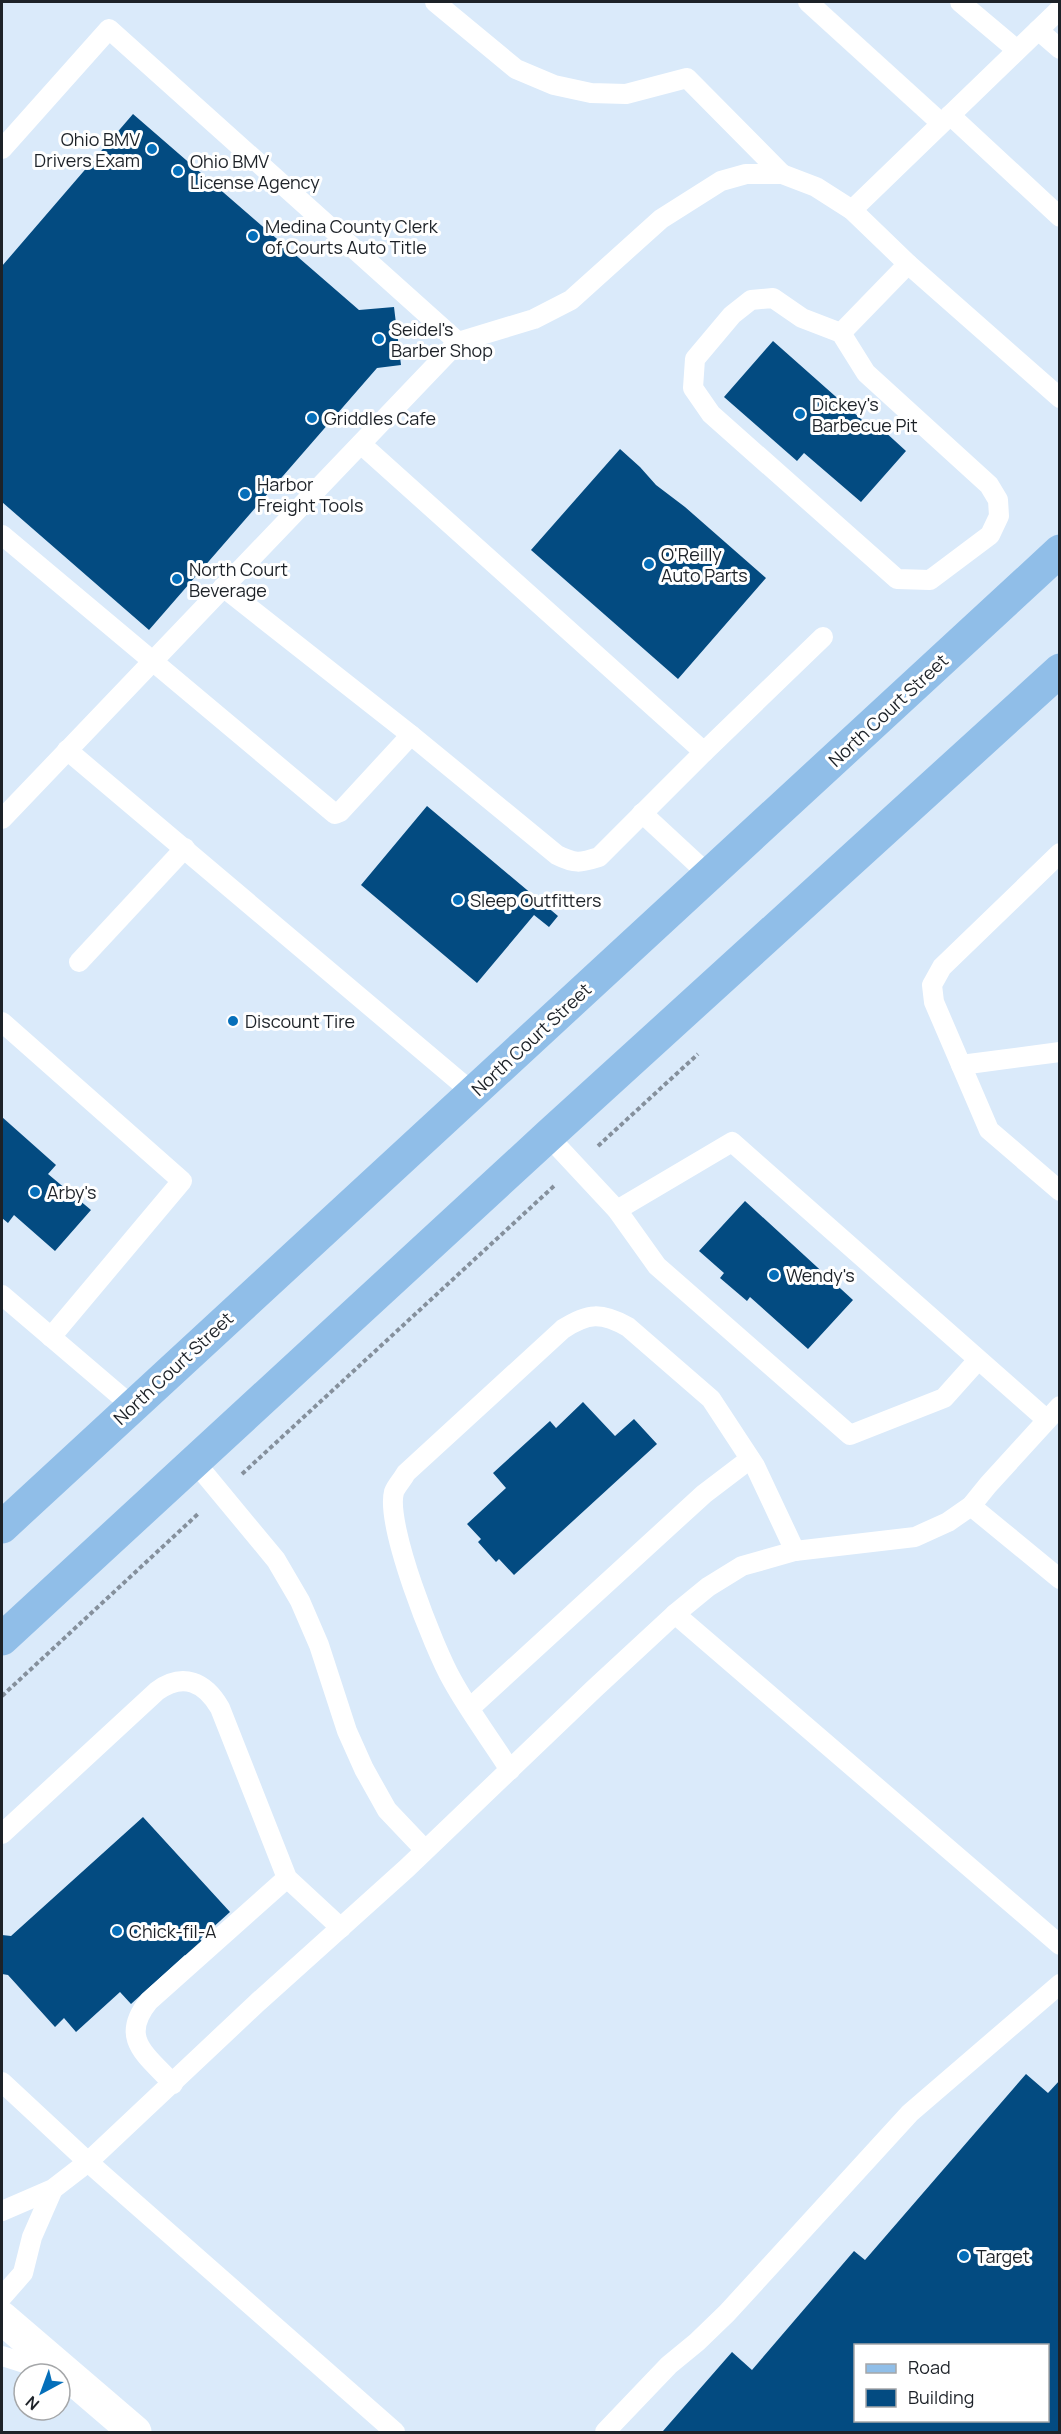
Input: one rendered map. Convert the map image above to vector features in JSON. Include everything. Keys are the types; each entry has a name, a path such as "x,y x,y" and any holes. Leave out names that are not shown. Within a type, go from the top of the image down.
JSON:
{"main road":[{"name":"North Court Street","path":"2,1527 1059,552"},
{"path":"2,1640 548,1136 1059,670"}],"street":[{"path":"2,2318 50,2362"},
{"path":"72,2382 135,2433"}],"lane":[{"path":"435,2 516,69 554,85 591,93 626,94 687,78 783,174"},
{"path":"808,2 1059,217"},
{"path":"960,2 1017,50"},
{"path":"852,210 1059,9"},
{"path":"2,148 109,29 458,342"},
{"path":"1038,30 1059,49"},
{"path":"2,819 458,342 534,319 571,300 662,219 721,181 746,174 783,174 816,187 852,210 908,264 1059,398"},
{"path":"841,333 908,264"},
{"path":"773,298 802,318 841,333 866,373 989,485 998,500 999,516 990,535 930,580 897,579 711,414 693,388 695,359 732,315 751,300 773,298"},
{"path":"361,444 704,752"},
{"path":"2,535 335,814 340,812 411,735"},
{"path":"224,587 411,735 557,855 579,864 599,857 823,636"},
{"path":"68,750 473,1093"},
{"path":"642,813 709,875"},
{"path":"79,962 185,848"},
{"path":"1059,853 942,967 932,984 934,1002 988,1130 1059,1191"},
{"path":"2,1022 182,1181 51,1337"},
{"path":"961,1065 1059,1052"},
{"path":"548,1136 617,1210 657,1266 850,1435 944,1398 978,1360"},
{"path":"2,2211 53,2188 88,2162 258,2002 425,1850 675,1614 708,1587 742,1566 795,1551 915,1537 948,1521 971,1506 1053,1413 978,1360 732,1142 617,1210"},
{"path":"2,1295 132,1406"},
{"path":"510,1770 452,1681 397,1537 392,1512 395,1491 406,1473 563,1329 578,1319 594,1315 614,1319 628,1327 711,1399 750,1459 795,1551"},
{"path":"470,1708 704,1494 750,1459"},
{"path":"194,1461 276,1560 300,1601 320,1645 347,1731 364,1769 387,1810 425,1850"},
{"path":"971,1506 1059,1579"},
{"path":"675,1614 1059,1946"},
{"path":"2,1834 157,1691 168,1683 191,1682 203,1687 213,1696 220,1708 287,1878 341,1928"},
{"path":"173,2084 138,2046 134,2030 138,2014 149,2001 287,1878"},
{"path":"605,2433 669,2365 727,2313 910,2113 1059,1984"},
{"path":"2,2082 88,2162 395,2433"},
{"path":"2,2298 23,2273 32,2237 53,2188"},
{"path":"2,2356 22,2362"}],"path":[{"path":"2,1696 705,1048"}],"building":[{"path":"133,114 359,310 394,307 401,365 377,368 149,630 2,502 2,266"},
{"name":"Dickey's Barbecue Pit","path":"773,341 879,435 883,430 906,451 861,502 804,453 797,461 724,397"},
{"name":"O'Reilly Auto Parts","path":"620,449 656,485 685,507 766,578 678,679 531,550"},
{"name":"Sleep Outfitters","path":"427,806 558,916 549,927 534,915 477,983 361,885"},
{"name":"Arby's","path":"2,1117 56,1165 48,1174 91,1210 55,1251 14,1215 8,1223 2,1218"},
{"name":"Wendy's","path":"745,1201 853,1300 808,1349 750,1297 747,1301 720,1278 724,1273 699,1251"},
{"path":"583,1402 615,1436 634,1419 657,1444 514,1575 499,1559 496,1562 478,1542 481,1539 467,1524 506,1488 493,1473 550,1421 556,1428"},
{"path":"143,1817 230,1912 200,1939 204,1944 188,1958 185,1955 131,2004 120,1992 76,2032 64,2018 55,2027 8,1975 2,1974 2,1935 11,1936"},
{"name":"Target","path":"1026,2074 1048,2093 1060,2080 1060,2432 663,2431 732,2352 752,2370 854,2251 865,2260"}],"place":[{"name":"Ohio BMV Drivers Exam","path":"152,149"},
{"name":"Ohio BMV License Agency","path":"178,171"},
{"name":"Medina County Clerk of Courts Auto Title","path":"253,236"},
{"name":"Seidel's Barber Shop","path":"379,339"},
{"name":"Dickey's Barbecue Pit","path":"800,414"},
{"name":"Griddles Cafe","path":"312,418"},
{"name":"Harbor Freight Tools","path":"245,494"},
{"name":"O'Reilly Auto Parts","path":"649,564"},
{"name":"North Court Beverage","path":"177,579"},
{"name":"Sleep Outfitters","path":"458,900"},
{"name":"Discount Tire","path":"233,1021"},
{"name":"Arby's","path":"35,1192"},
{"name":"Wendy's","path":"774,1275"},
{"name":"Chick-fil-A","path":"117,1931"},
{"name":"Target","path":"964,2256"}]}
